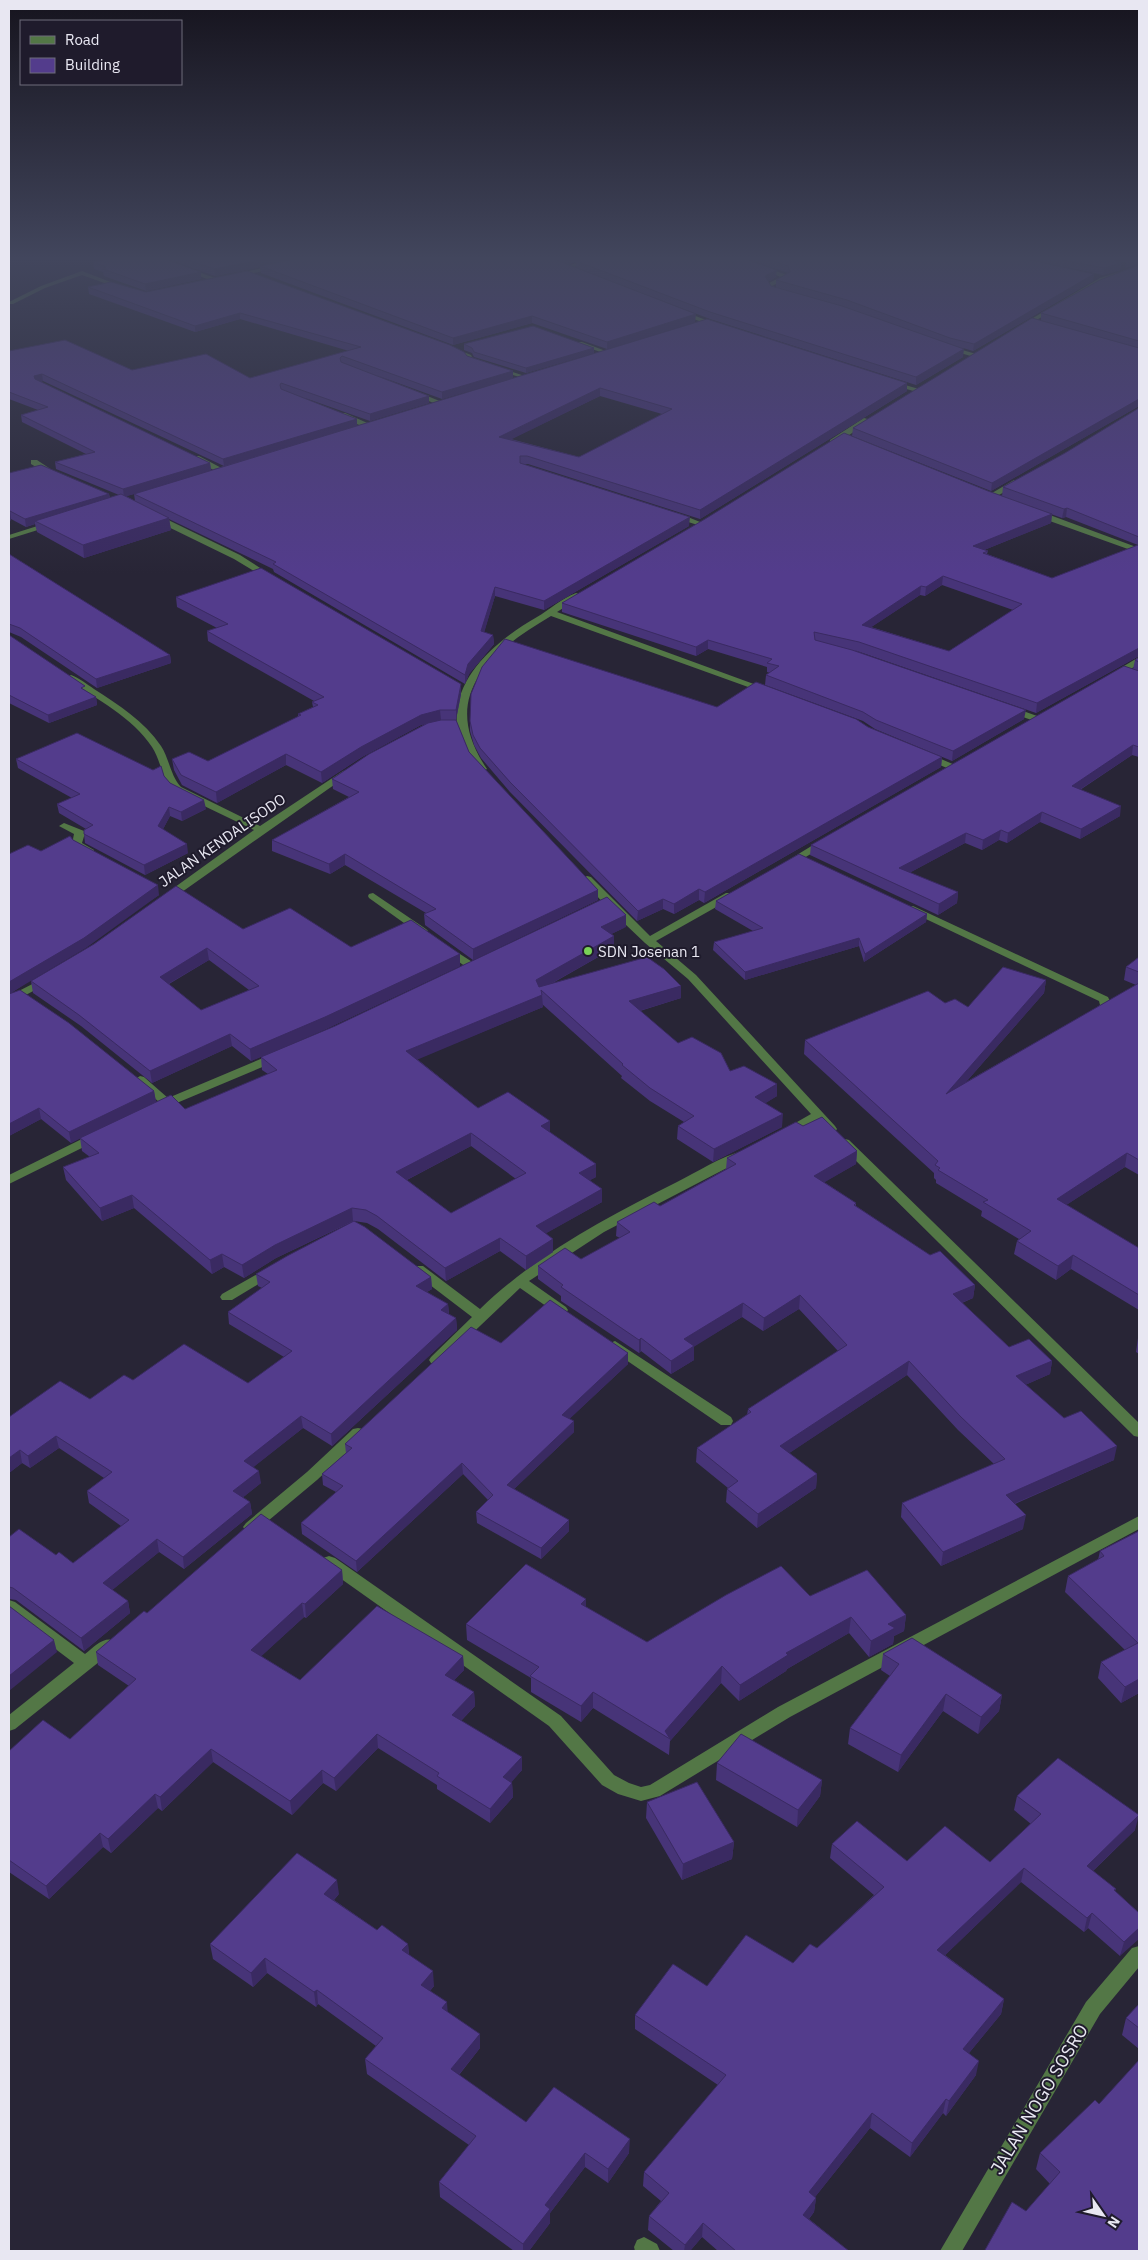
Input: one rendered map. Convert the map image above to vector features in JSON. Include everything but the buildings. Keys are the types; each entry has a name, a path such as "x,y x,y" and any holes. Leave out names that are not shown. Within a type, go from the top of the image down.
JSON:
{"street":[{"path":"478,363 528,378"},
{"path":"509,384 537,375"},
{"path":"887,382 917,390"},
{"path":"909,395 924,385"},
{"path":"407,390 443,404"},
{"path":"425,409 453,401"},
{"path":"336,413 370,426"},
{"path":"827,446 846,438 875,415"},
{"path":"361,429 379,423"},
{"path":"188,455 223,471"},
{"path":"34,462 60,476"},
{"path":"214,474 233,469"},
{"path":"982,492 995,498 1023,478"},
{"path":"1030,511 1139,551"},
{"path":"664,512 705,521 692,528"},
{"path":"150,515 237,557 279,582"},
{"path":"9,538 62,521"},
{"path":"490,779 474,759 466,740 462,725 464,689 496,649 548,612 585,591"},
{"path":"548,612 776,694"},
{"path":"1105,680 1126,672 1139,660"},
{"path":"65,674 119,707 136,721 159,748 172,784 176,789 261,830"},
{"path":"1001,706 1037,719"},
{"path":"448,725 462,725"},
{"path":"920,753 952,767"},
{"name":"JALAN KENDALISODO","path":"155,906 167,893 358,766"},
{"path":"64,826 80,833 77,844 79,846 104,859"},
{"path":"774,870 804,858 833,836"},
{"path":"582,873 608,902 649,941 692,977 818,1116 1139,1432"},
{"path":"649,941 741,889"},
{"path":"373,896 472,967"},
{"path":"593,910 608,902"},
{"path":"905,906 1104,998 1106,1006 1089,1016"},
{"path":"9,1002 27,997 57,973"},
{"path":"149,1111 285,1053"},
{"path":"130,1072 167,1103"},
{"path":"772,1140 818,1116"},
{"path":"9,1180 106,1132"},
{"path":"425,1370 520,1282 611,1223 756,1148"},
{"path":"403,1258 482,1317"},
{"path":"226,1297 282,1263"},
{"path":"520,1282 569,1315"},
{"path":"602,1337 726,1421"},
{"path":"241,1535 312,1476 369,1423"},
{"path":"263,1518 279,1528"},
{"path":"319,1556 555,1721 608,1780 624,1789 641,1794 654,1791 784,1712 1139,1522"},
{"path":"9,1606 86,1663"},
{"path":"9,1724 116,1638"},
{"name":"JALAN NOGO SOSRO","path":"950,2251 1093,2008 1139,1954"}],"place":[{"name":"SDN Josenan 1","path":"588,951"}]}
